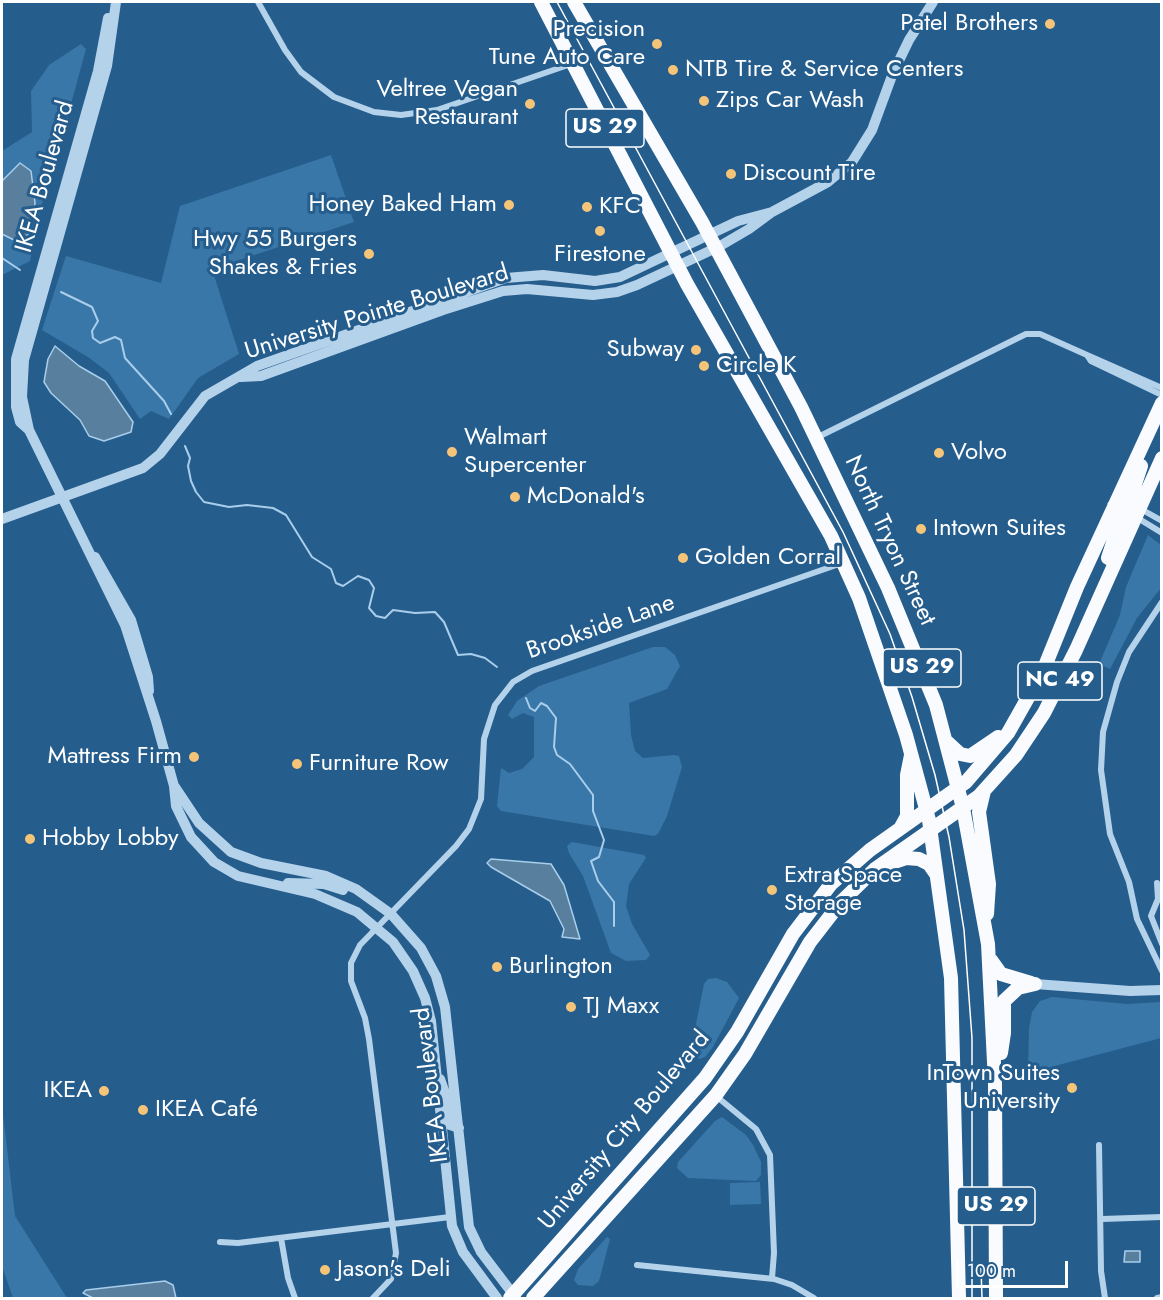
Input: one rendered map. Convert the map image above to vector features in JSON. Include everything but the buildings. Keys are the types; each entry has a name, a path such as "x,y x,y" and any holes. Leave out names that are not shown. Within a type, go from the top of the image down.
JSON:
{"main road":[{"name":"US 29","path":"541,2 675,259 808,492 843,562 871,632 909,748"},
{"name":"North Tryon Street","path":"574,2 712,241 816,438 910,638 936,705 963,808 986,922 990,958 995,1082 996,1299"},
{"name":"University City Boulevard","path":"514,1297 705,1078 737,1032 783,950 819,899 855,862 958,788 990,756 1018,717 1043,670 1161,403"},
{"path":"1137,512 1129,509 1129,502 1153,421"},
{"name":"University City Boulevard","path":"533,1299 716,1095 745,1054 814,935 847,894 875,869 963,808 986,789 1016,754 1044,713 1098,600 1161,458"},
{"path":"1098,600 1100,578 1121,518 1120,512 1114,506"},
{"path":"946,739 957,753 972,756 1000,735 1018,717"},
{"path":"909,748 927,810 951,978 959,1299"},
{"path":"900,828 907,816 906,775 909,748"},
{"name":"NC 49","path":"986,789 981,796 979,812 989,884 986,922"},
{"path":"875,869 898,860 914,858 929,864 938,878"},
{"path":"990,958 1001,974 1035,984"},
{"path":"995,1082 1004,1034 1003,1005 1013,991 1035,984"}],"street":[{"name":"IKEA Boulevard","path":"109,2 99,64 24,360 22,397 28,430 92,555 99,559 131,620 148,676 148,694 174,786 175,801 191,837 209,856 238,876 333,900 357,912 377,927 404,956 423,992 431,1021 450,1217 463,1252 497,1299"},
{"name":"IKEA Boulevard","path":"66,196 107,66 116,2"},
{"path":"258,2 285,50 308,78 338,99 379,113 407,115 437,110 572,63"},
{"path":"712,241 749,229 772,212 833,179 858,154 876,122 891,76 905,47 933,2"},
{"name":"University Pointe Boulevard","path":"675,259 691,244 712,241"},
{"name":"University Pointe Boulevard","path":"2,519 143,468 160,454 205,396 220,385 240,377 257,366 506,278 543,275 580,281 603,281 675,259 698,255 712,241"},
{"path":"816,438 1023,335 1036,333 1161,388"},
{"path":"1087,355 1091,361 1161,395"},
{"path":"1137,512 1161,521"},
{"path":"1137,512 1161,533"},
{"name":"Brookside Lane","path":"373,1299 387,1285 395,1268 396,1253 369,1034 350,975 355,952 456,846 469,829 481,799 484,740 488,719 499,698 518,679 540,668 843,562"},
{"path":"1161,602 1136,640 1120,673 1103,732 1101,770 1110,834 1129,882 1137,919 1161,971"},
{"name":"IKEA Boulevard","path":"174,786 203,829 231,852 253,861 335,880 365,894 391,914 420,948 443,996 471,1232 482,1252 514,1297"},
{"path":"209,856 218,851 231,852"},
{"path":"1157,883 1158,899 1152,921 1161,944"},
{"path":"269,884 328,885 349,893 383,914 391,914"},
{"path":"1035,984 1130,991 1161,990"},
{"path":"436,1068 447,1099 450,1125 459,1128"},
{"path":"716,1095 756,1129 769,1150 773,1205 772,1278"},
{"path":"1099,1145 1102,1219 1101,1271 1105,1299"},
{"path":"220,1242 232,1244 450,1217"},
{"path":"1102,1219 1161,1217"},
{"path":"281,1238 288,1278 295,1299"},
{"path":"637,1265 772,1278 792,1285 814,1299"},
{"path":"1156,1299 1161,1297"}],"shaded area":[{"path":"81,44 86,49 59,148 49,171 30,261 4,274 2,273 2,151 32,132 31,91 49,65"},
{"path":"331,155 354,222 212,269 239,354 198,378 169,419 151,411 140,419 109,373 88,357 42,330 66,256 161,283 180,206"},
{"path":"20,163 31,171 35,203 31,229 25,239 16,241 2,234 2,181"},
{"path":"55,346 79,366 105,381 133,422 131,432 104,441 89,436 80,420 51,393 44,382 48,359"},
{"path":"1148,535 1161,545 1161,588 1137,618 1110,669 1099,664 1120,615 1126,587"},
{"path":"653,647 665,647 675,655 680,666 667,689 629,703 631,735 635,751 643,758 679,756 682,767 667,816 658,834 654,836 501,811 497,806 501,768 509,773 522,769 534,757 534,717 523,713 512,719 508,715 517,701 539,686"},
{"path":"572,842 644,855 646,858 629,884 626,906 632,924 650,955 646,960 626,961 611,953 583,876 569,853 567,846"},
{"path":"491,859 551,864 564,885 580,939 562,937 564,929 550,901 491,867 487,863"},
{"path":"716,978 727,982 739,998 713,1047 705,1057 699,1059 693,1054 693,1039 704,984 708,979"},
{"path":"1052,997 1127,1004 1161,1002 1161,1038 1028,1073 1029,1028 1032,1012 1040,1001"},
{"path":"2,1106 15,1216 67,1298 13,1298 2,1266"},
{"path":"722,1117 746,1135 753,1145 761,1162 761,1175 756,1181 688,1178 677,1168 678,1162 715,1121"},
{"path":"760,1182 761,1204 730,1205 730,1183"},
{"path":"607,1237 610,1239 599,1281 593,1286 578,1285 574,1280 578,1269"},
{"path":"1125,1251 1140,1251 1140,1262 1124,1262"},
{"path":"165,1281 173,1285 176,1298 93,1298 83,1293 86,1290"}],"waterway":[{"path":"2,258 20,270"},
{"path":"61,292 92,307 98,321 92,331 93,338 100,343 115,337 121,340 125,358 164,401 171,414"},
{"path":"185,446 190,458 188,466 191,481 204,502 229,507 247,505 273,508 286,515 312,557 331,569 336,583 343,586 358,576 369,580 374,588 369,608 376,616 385,618 393,610 415,613 435,612 444,622 458,655 471,654 485,658 497,667"},
{"path":"526,698 530,708 535,711 541,703 547,706 556,718 554,747 557,755 570,764 593,795 593,811 604,840 599,857 591,861 598,881 614,902 614,926"}],"tram line":[{"path":"557,2 843,532 890,634 912,697 935,775 949,837 964,930 972,1038 972,1298"},
{"path":"981,1268 982,1298"}],"place":[{"name":"Patel Brothers","path":"1050,24"},
{"name":"Precision Tune Auto Care","path":"657,44"},
{"name":"NTB Tire & Service Centers","path":"673,70"},
{"name":"Zips Car Wash","path":"704,101"},
{"name":"Veltree Vegan Restaurant","path":"530,104"},
{"name":"Discount Tire","path":"731,174"},
{"name":"Honey Baked Ham","path":"509,205"},
{"name":"KFC","path":"587,207"},
{"name":"Firestone","path":"600,231"},
{"name":"Hwy 55 Burgers Shakes & Fries","path":"369,254"},
{"name":"Subway","path":"696,350"},
{"name":"Circle K","path":"704,366"},
{"name":"Walmart Supercenter","path":"452,452"},
{"name":"Volvo","path":"939,453"},
{"name":"McDonald's","path":"515,497"},
{"name":"Intown Suites","path":"921,529"},
{"name":"Golden Corral","path":"683,558"},
{"name":"Mattress Firm","path":"194,757"},
{"name":"Furniture Row","path":"297,764"},
{"name":"Hobby Lobby","path":"30,839"},
{"name":"Extra Space Storage","path":"772,890"},
{"name":"Burlington","path":"497,967"},
{"name":"TJ Maxx","path":"571,1007"},
{"name":"InTown Suites University","path":"1072,1088"},
{"name":"IKEA","path":"104,1091"},
{"name":"IKEA Café","path":"143,1110"},
{"name":"Jason's Deli","path":"325,1270"}]}
